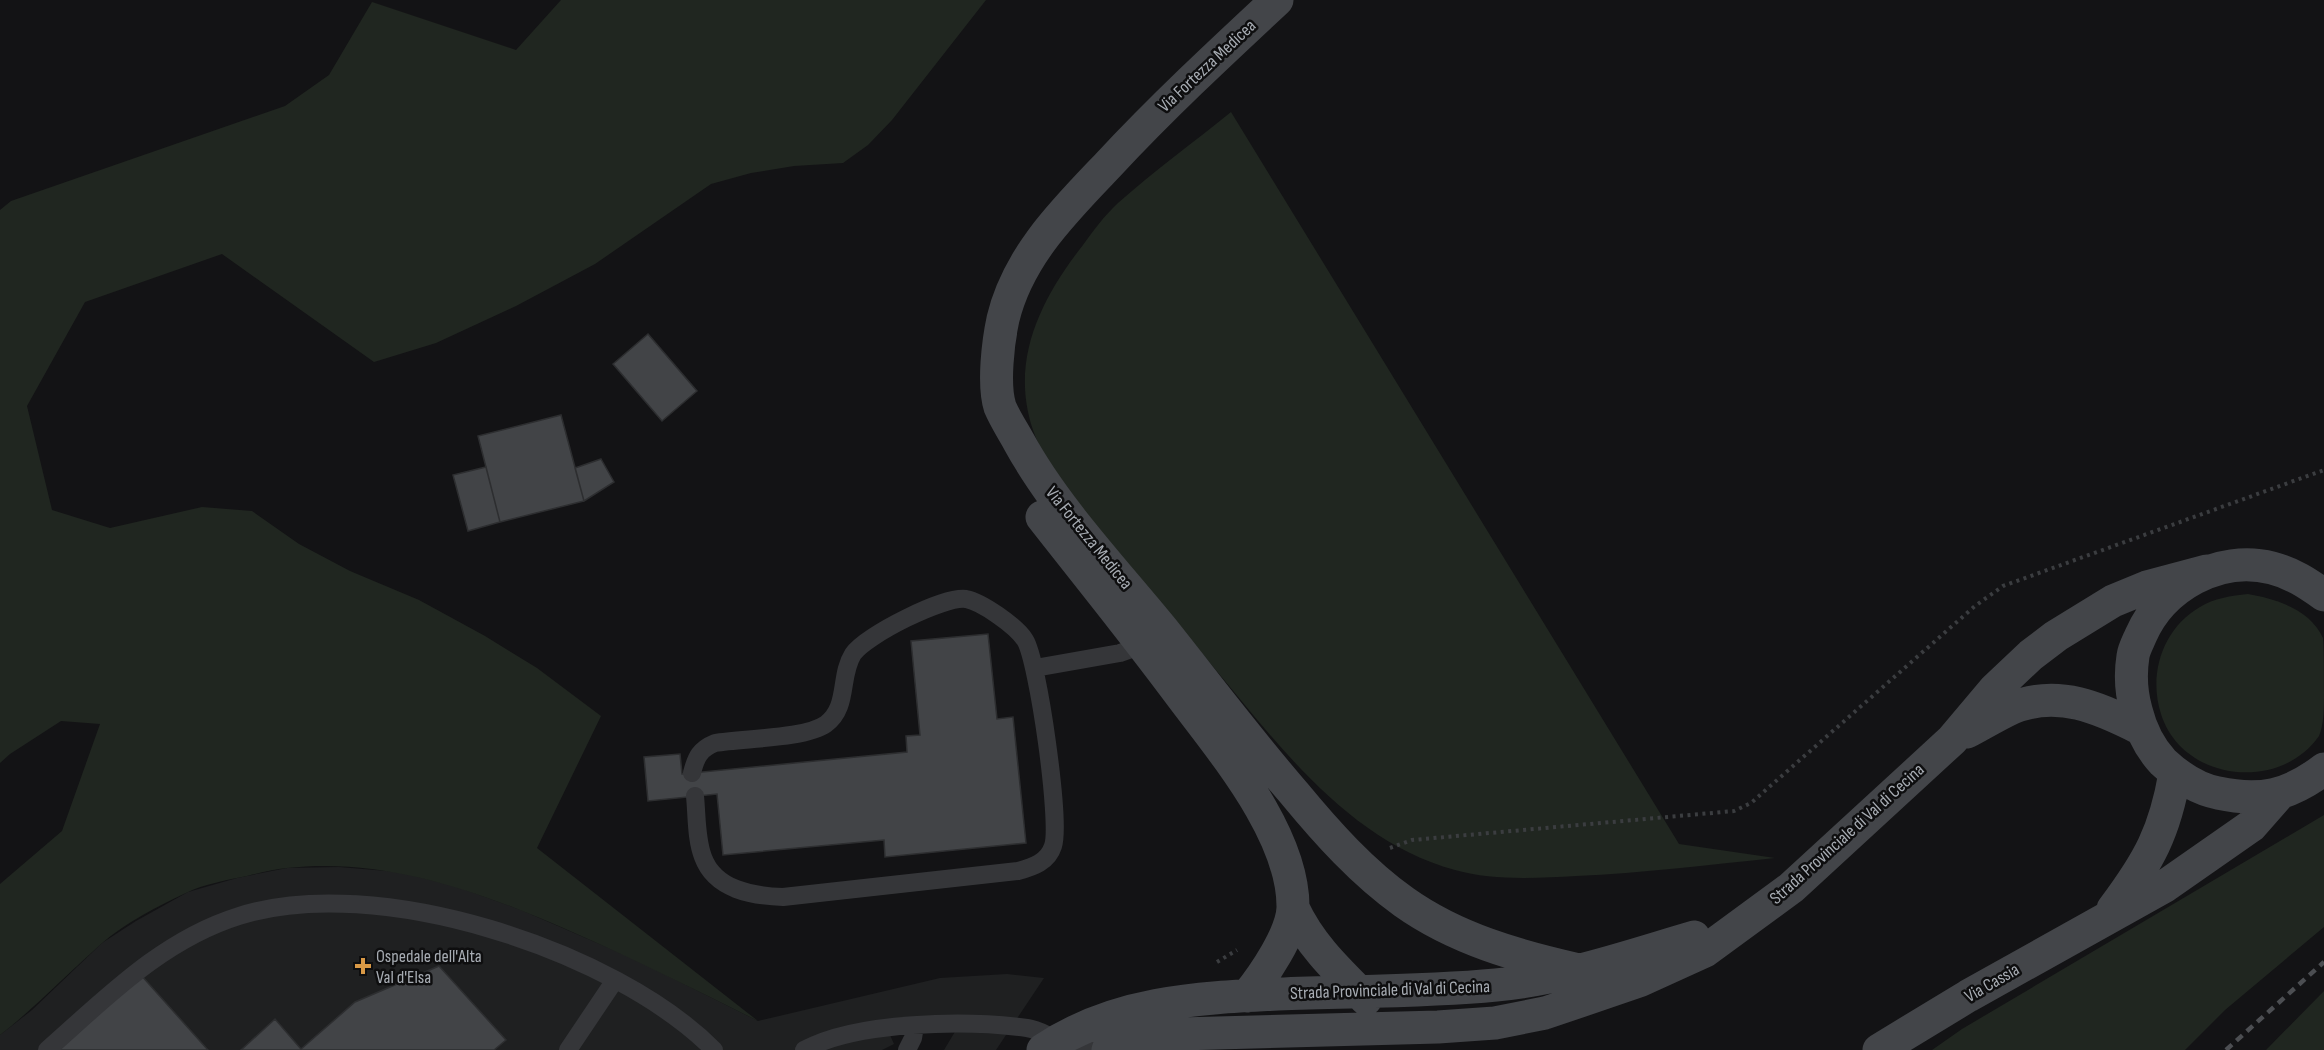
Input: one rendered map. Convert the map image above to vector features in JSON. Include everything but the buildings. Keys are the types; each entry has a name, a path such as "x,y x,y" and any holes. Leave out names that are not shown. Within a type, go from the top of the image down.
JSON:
{"main road":[{"name":"Via Fortezza Medicea","path":"1154,639 1044,518 1024,490 1008,454 999,405 998,366 1003,319 1014,287 1029,258 1060,215 1153,116 1277,0"},
{"name":"Via Cassia","path":"2316,585 2270,567 2238,565 2207,572 2174,590 2148,619 2133,654 2131,692 2140,729 2155,753 2175,773 2207,791 2243,798 2280,793 2307,782 2324,769"},
{"name":"Strada Provinciale di Val di Cecina","path":"1115,1047 1158,1037 1192,1034 1468,1026 1495,1023 1545,1013 1639,981 1705,951 1791,888 1952,740 1995,689 2031,656 2065,630 2113,601 2147,587 2207,572"},
{"path":"1154,639 1258,802 1278,843 1289,880 1293,908 1290,923 1278,948 1247,996"},
{"path":"1154,639 1240,730 1314,818 1349,855 1382,884 1424,915 1470,938 1521,956 1579,970"},
{"name":"Strada Provinciale di Val di Cecina","path":"1952,740 2013,708 2056,700 2089,705 2140,729"},
{"name":"Via Cassia","path":"2106,918 2151,855 2169,808 2175,773"},
{"name":"Via Cassia","path":"1878,1050 1968,996 2165,886 2251,826 2280,793"},
{"path":"1293,908 1311,939 1358,991 1370,1003 1382,1010 1495,1005 1545,1013"},
{"name":"Strada Provinciale di Val di Cecina","path":"1051,1045 1098,1021 1151,1006 1191,999 1496,985 1579,970 1739,924"}],"lane":[{"path":"692,773 698,754 705,747 715,743 803,733 825,725 838,710 853,654 877,634 902,620 953,600 969,600 1009,624 1025,640 1031,653 1054,795 1053,846 1042,862 1032,867 1000,874 783,897 747,894 722,881 703,858 695,796"},
{"path":"1035,668 1127,652 1154,639"},
{"path":"47,1050 136,971 170,948 221,922 267,908 311,904 369,904 420,911 519,938 615,980 650,1000 688,1025 714,1050"},
{"path":"568,1050 615,980"},
{"path":"908,1050 915,1026"},
{"path":"804,1050 847,1035 915,1026 1006,1026 1039,1030 1051,1045 1115,1047"}],"path":[{"path":"1386,850 1412,840 1734,811 1751,802 1975,606 2003,586 2324,470"}],"shaded area":[{"path":"561,0 986,0 892,120 868,145 843,163 794,166 751,173 711,184 595,264 516,306 436,343 374,362 222,254 85,302 27,406 52,510 110,528 202,507 252,511 299,544 350,571 419,600 485,636 537,668 601,716 537,848 758,1021 618,953 502,903 432,881 397,873 324,866 277,869 216,883 193,890 153,909 120,929 101,944 0,1035 0,884 62,831 100,724 61,721 0,763 0,210 11,201 285,106 329,75 372,2 516,50"},
{"path":"1231,112 1679,844 1775,858 1626,873 1515,878 1484,876 1455,870 1417,856 1381,837 1348,813 1289,756 1083,510 1064,484 1040,448 1028,411 1025,385 1027,360 1032,336 1041,312 1067,266 1113,208"},
{"path":"2248,594 2281,602 2291,607 2310,620 2323,638 2323,715 2319,736 2302,754 2280,766 2257,772 2233,771 2210,765 2189,754 2172,737 2161,714 2156,683 2162,653 2168,640 2187,616 2211,601"},
{"path":"2324,815 2324,927 2225,1010 2185,1050 1932,1050 1962,1029"},
{"name":"Ospedale dell'Alta Val d'Elsa","path":"339,867 399,872 455,886 521,910 632,958 758,1021 940,978 1007,974 1044,978 996,1050 944,1050 956,1030 890,1035 894,1044 882,1050 0,1050 0,1035 32,1010 102,943 188,892 237,878 287,868"},
{"path":"2324,991 2324,1050 2266,1050"}],"railway":[{"path":"2226,1050 2324,962"}],"place":[{"name":"Ospedale dell'Alta Val d'Elsa","path":"363,966"}]}
